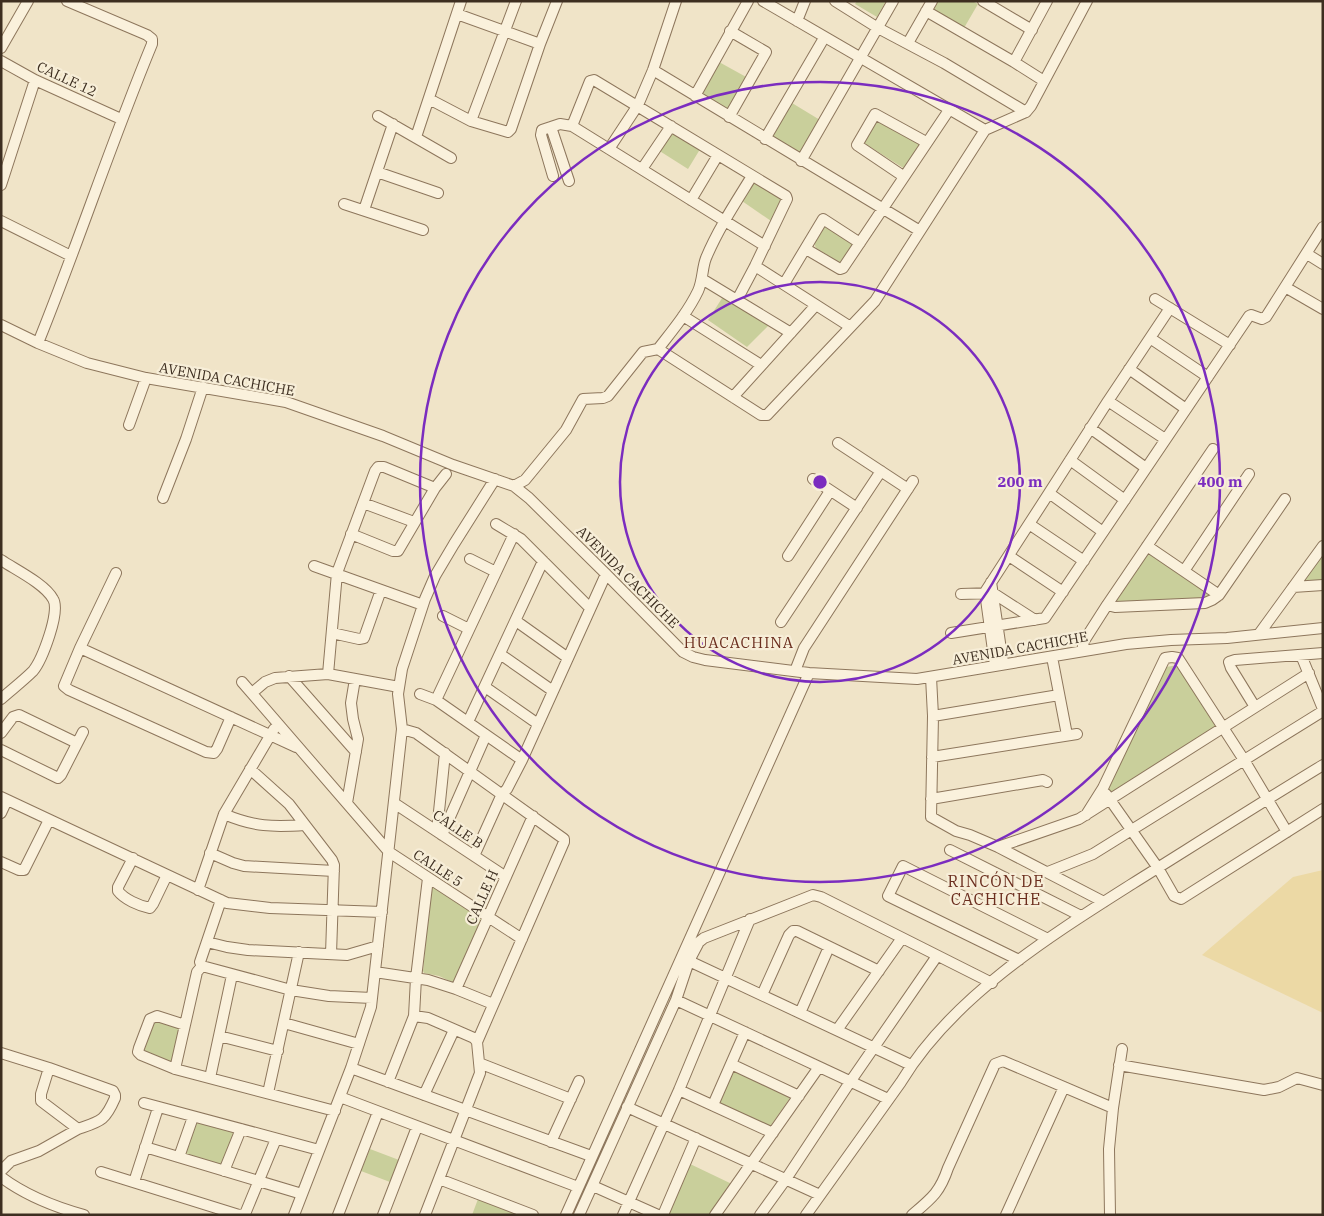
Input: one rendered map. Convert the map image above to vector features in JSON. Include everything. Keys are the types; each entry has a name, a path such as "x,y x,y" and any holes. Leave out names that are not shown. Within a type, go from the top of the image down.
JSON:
{"street":[{"path":"1,48 28,1"},
{"path":"1,325 38,343 121,119 152,44 152,39 119,22 67,1"},
{"path":"416,138 461,1"},
{"path":"471,121 516,1"},
{"path":"429,99 471,121 508,132 511,129 557,1"},
{"path":"609,149 638,106 653,70 676,1"},
{"path":"694,96 748,1"},
{"path":"763,1 985,130"},
{"path":"797,21 805,1"},
{"path":"835,1 848,4 878,28 908,43 1026,112"},
{"path":"801,161 893,1"},
{"path":"908,43 932,1"},
{"path":"983,1 1032,30"},
{"path":"1014,62 1047,1"},
{"path":"658,349 760,415 767,415 849,326 875,301 985,130 1026,112 1087,1"},
{"path":"926,12 1044,80"},
{"path":"457,14 540,44"},
{"path":"729,117 766,52 730,31"},
{"path":"765,139 824,38"},
{"name":"CALLE 12","path":"1,61 35,80 121,119"},
{"path":"653,70 882,210 920,231"},
{"path":"1,185 35,80"},
{"path":"572,126 592,80 718,154 788,198 737,300"},
{"path":"806,249 841,269 949,110"},
{"path":"903,176 857,145 875,114 926,142"},
{"path":"378,116 451,158"},
{"path":"364,210 393,124"},
{"path":"553,176 541,135 542,130 560,124 572,126 765,246"},
{"path":"642,169 671,126"},
{"path":"551,127 569,181"},
{"path":"691,200 718,154"},
{"path":"377,172 438,193"},
{"path":"514,486 525,480 566,430 583,399 608,396 643,352 658,349 683,316 698,292 705,259 725,220 752,176"},
{"path":"344,204 422,230"},
{"path":"784,284 823,219 860,243"},
{"path":"1,221 71,256"},
{"path":"951,634 1045,618 1249,316 1262,319 1266,317 1323,227"},
{"path":"1306,254 1323,264"},
{"path":"755,266 849,326"},
{"path":"702,280 791,333"},
{"path":"1285,286 1323,309"},
{"path":"1155,299 1230,345"},
{"path":"733,397 816,305"},
{"path":"999,664 989,592 992,582 1090,428 1170,308"},
{"path":"683,316 761,365"},
{"path":"1150,338 1208,377"},
{"name":"AVENIDA CACHICHE","path":"38,343 87,363 146,378 286,402 383,436 452,465 514,486 529,498 683,652 693,657 809,673 902,678 931,677 1126,644 1227,638 1323,628"},
{"path":"1129,369 1186,409"},
{"path":"129,425 146,378"},
{"path":"163,498 203,388"},
{"path":"1108,401 1165,439"},
{"path":"1090,428 1146,468"},
{"path":"795,671 804,648 910,485 881,471 838,443"},
{"path":"1082,651 1084,641 1107,604 1214,449"},
{"path":"1070,460 1125,500"},
{"path":"328,674 337,573 374,471 378,467 384,467 435,488"},
{"path":"781,622 881,471"},
{"path":"351,534 398,551 435,488 446,474"},
{"path":"1184,571 1249,474"},
{"path":"294,1215 340,1098 371,1007 402,729 398,708 402,669 423,605 435,576 495,479"},
{"path":"813,479 857,508"},
{"path":"788,556 830,490"},
{"path":"1049,492 1104,532"},
{"path":"1107,604 1116,607 1212,600 1219,595 1285,499"},
{"path":"363,502 414,522"},
{"path":"496,524 514,534 590,608"},
{"path":"1029,524 1084,562"},
{"path":"436,700 514,534"},
{"path":"1147,546 1219,595"},
{"path":"1259,634 1323,546"},
{"path":"1009,556 1063,592"},
{"path":"470,559 496,572"},
{"path":"1,560 43,587 53,599 56,608 39,662 33,670 1,699"},
{"path":"468,722 543,562"},
{"path":"314,566 423,605"},
{"path":"116,573 64,686 206,752 214,753 218,749 231,717"},
{"path":"474,856 502,794 507,789 522,760 606,574"},
{"path":"1293,587 1323,585"},
{"path":"332,632 359,639 364,638 381,590"},
{"path":"961,594 989,592 1035,620"},
{"path":"444,616 469,629"},
{"path":"516,621 568,658"},
{"path":"80,648 300,748"},
{"path":"1256,707 1229,662 1234,660 1323,653"},
{"path":"500,654 553,691"},
{"path":"1048,872 1093,854 1323,710 1301,655"},
{"path":"932,757 1072,734 1059,695 1052,657"},
{"path":"1086,815 1103,788 1165,658 1172,657 1178,658 1244,760 1287,832"},
{"path":"566,1215 809,673"},
{"path":"998,847 1079,819 1309,673"},
{"path":"252,693 265,682 275,678 328,674 399,688"},
{"path":"289,676 356,752"},
{"path":"931,677 933,716 931,818 956,831 998,847 1104,902"},
{"path":"347,803 358,739 351,703 355,679"},
{"name":"CALLE 5","path":"242,682 389,852 522,939"},
{"path":"485,687 538,724"},
{"path":"420,694 436,700 522,760"},
{"path":"933,716 1059,695"},
{"path":"1,733 13,716 19,715 77,743"},
{"path":"198,890 224,814 278,724"},
{"path":"402,729 416,733 445,753 562,836 564,842 477,1042 480,1073 425,1215"},
{"path":"1,750 58,778 83,732"},
{"path":"439,833 486,735"},
{"path":"439,833 445,753"},
{"path":"806,1215 911,1065 932,1037 953,1016 1019,960 1081,916 1323,765"},
{"path":"250,769 288,804 332,860 334,871 331,954"},
{"path":"931,799 1043,780 1047,782"},
{"path":"1103,788 1158,868 1174,896 1181,899 1323,809"},
{"path":"1,814 4,799 198,890 221,900 242,906 382,912"},
{"name":"CALLE B","path":"394,803 506,877"},
{"path":"224,814 242,822 256,825 278,827 305,825"},
{"name":"CALLE H","path":"456,989 533,816"},
{"path":"1,862 19,870 24,870 49,820"},
{"path":"950,850 1081,916"},
{"path":"210,853 244,866 334,871"},
{"path":"133,858 118,887 118,891 122,896 150,908 167,875"},
{"path":"1019,960 888,896 903,866 1048,939"},
{"path":"388,1082 414,1016 416,978 428,878"},
{"path":"579,1215 676,1000 689,961 699,942 704,938 813,895 821,897 992,983"},
{"path":"202,966 200,962 221,900"},
{"path":"623,1215 679,1090 750,920"},
{"path":"762,995 789,935 793,931 797,931 879,971"},
{"path":"837,1030 902,938"},
{"path":"207,942 241,949 347,955 378,946"},
{"path":"800,1013 829,947"},
{"path":"268,1094 300,952"},
{"path":"760,1215 938,956"},
{"path":"689,961 911,1065"},
{"path":"202,966 291,990 329,996 372,998"},
{"path":"175,1070 197,972 202,966"},
{"path":"375,972 416,978 456,989 493,1004"},
{"path":"210,1078 232,975"},
{"path":"676,1000 888,1099"},
{"path":"185,1025 154,1016 150,1019 138,1052 175,1070 335,1111"},
{"path":"414,1016 428,1018 474,1038 477,1042"},
{"path":"284,1023 359,1044"},
{"path":"424,1095 454,1030"},
{"path":"712,1105 745,1032"},
{"path":"219,1036 278,1052"},
{"path":"1110,1215 1109,1149 1122,1049"},
{"path":"1,1171 11,1161 39,1151 78,1129 100,1121 107,1115 116,1095 113,1091 49,1068 2,1054"},
{"path":"912,1215 938,1192 943,1184 995,1064 1003,1061 1113,1108"},
{"path":"479,1063 571,1099"},
{"path":"731,1064 799,1096"},
{"path":"1119,1065 1264,1090 1279,1087 1297,1078 1323,1085"},
{"path":"716,1215 819,1067"},
{"path":"49,1068 41,1100 78,1129"},
{"path":"351,1068 591,1156"},
{"path":"551,1142 579,1082"},
{"path":"1006,1215 1064,1087"},
{"path":"679,1090 773,1133"},
{"path":"340,1098 578,1187"},
{"path":"144,1103 320,1150"},
{"path":"627,1107 820,1195"},
{"path":"134,1182 158,1108"},
{"path":"338,1215 378,1112"},
{"path":"179,1157 193,1117"},
{"path":"383,1215 418,1127"},
{"path":"224,1171 241,1129"},
{"path":"663,1215 696,1138"},
{"path":"101,1172 239,1214 245,1214 276,1139"},
{"path":"145,1147 302,1194"},
{"path":"1,1177 10,1184 63,1212 84,1215"},
{"path":"439,1179 533,1215"},
{"path":"593,1186 658,1215"}],"green space":[{"path":"857,1 886,1 877,17 855,4"},
{"path":"936,1 972,1 978,4 964,28 933,11 932,8"},
{"path":"719,62 748,78 731,108 727,109 701,93"},
{"path":"792,103 820,120 803,152 799,152 772,136"},
{"path":"878,115 923,143 905,169 864,143 864,139"},
{"path":"673,128 702,146 688,169 658,150"},
{"path":"755,179 786,197 774,223 742,201"},
{"path":"826,222 857,243 841,264 816,248 814,243"},
{"path":"726,292 772,322 747,347 708,320"},
{"path":"1148,550 1213,593 1211,598 1116,604 1113,601"},
{"path":"1323,553 1323,580 1302,583 1302,581"},
{"path":"1178,665 1218,728 1112,795 1106,787 1166,667"},
{"path":"434,884 484,917 454,983 439,976 424,973 423,971 431,887"},
{"path":"155,1019 181,1027 171,1063 142,1053"},
{"path":"732,1067 792,1095 769,1128 716,1103"},
{"path":"195,1120 235,1131 222,1165 183,1154"},
{"path":"370,1149 399,1160 390,1182 361,1171"},
{"path":"688,1163 734,1185 713,1215 665,1215"},
{"path":"478,1199 518,1215 472,1215"}],"sand":[{"path":"1323,870 1323,1013 1202,955 1293,877"}],"district":[{"name":"HUACACHINA","path":"739,642"},
{"name":"RINCÓN DE CACHICHE","path":"996,890"}]}
